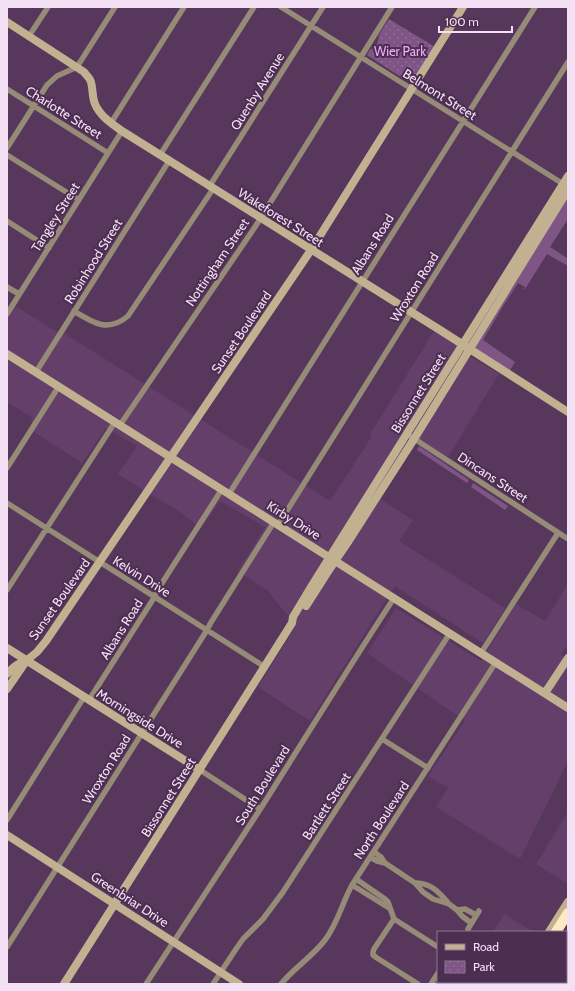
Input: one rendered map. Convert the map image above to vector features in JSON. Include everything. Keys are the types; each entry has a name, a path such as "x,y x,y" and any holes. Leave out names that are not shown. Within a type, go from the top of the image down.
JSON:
{"highway":[{"path":"557,931 565,922"}],"main road":[{"name":"Sunset Boulevard","path":"7,674 16,665 37,652 46,641 311,250 463,7"},
{"name":"Wakeforest Street","path":"7,22 84,72 91,82 93,96 99,112 122,132 411,312 568,412"},
{"name":"Bissonnet Street","path":"64,984 292,624 293,617 311,587 332,559 410,437 470,350 566,187 568,176"},
{"name":"Bissonnet Street","path":"410,437 462,345 566,187"},
{"name":"Kirby Drive","path":"7,354 568,708"},
{"name":"Morningside Drive","path":"7,648 200,770"},
{"path":"545,693 568,658"},
{"name":"Sunset Boulevard","path":"7,689 26,660"},
{"name":"Greenbriar Drive","path":"7,834 239,984"},
{"path":"550,931 568,902"}],"street":[{"path":"29,36 48,7"},
{"path":"7,148 47,85 56,76 77,67 115,7"},
{"path":"111,123 184,7"},
{"path":"160,155 254,7"},
{"name":"Belmont Street","path":"281,7 566,187"},
{"name":"Quenby Avenue","path":"74,311 94,323 106,326 117,323 128,316 211,188 322,7"},
{"name":"Nottingham Street","path":"7,590 117,423 260,218 392,7"},
{"name":"Albans Road","path":"230,494 535,7"},
{"name":"Wroxton Road","path":"7,947 210,624 411,312 568,62"},
{"name":"Charlotte Street","path":"7,89 108,153"},
{"name":"Tangley Street","path":"7,314 122,132"},
{"path":"7,155 79,200"},
{"name":"Robinhood Street","path":"36,372 169,161"},
{"path":"7,221 49,248"},
{"path":"7,287 19,294"},
{"path":"7,468 59,386"},
{"name":"Dincans Street","path":"410,437 568,539"},
{"name":"Albans Road","path":"7,820 154,596 222,489"},
{"name":"Kelvin Drive","path":"7,503 265,667"},
{"path":"481,653 558,533"},
{"name":"South Boulevard","path":"146,984 260,809 394,598"},
{"name":"Bartlett Street","path":"213,984 236,949 263,919 284,892 450,633"},
{"name":"North Boulevard","path":"281,984 315,951 332,930 352,885 496,662"},
{"path":"382,739 428,768"},
{"name":"Morningside Drive","path":"200,770 260,809"},
{"path":"372,855 377,861 385,863 415,883 423,892 433,899 449,904"},
{"path":"356,879 386,899 394,918 437,946"},
{"path":"415,883 427,884 439,892 449,904 471,923"},
{"path":"352,885 389,908"},
{"path":"370,896 374,891"},
{"path":"457,910 465,909 478,913 468,929"},
{"path":"394,918 374,949 373,955 418,984"},
{"path":"431,984 437,975"}],"shaded area":[{"path":"15,306 62,335 64,333 330,501 372,436 370,434 434,331 459,347 368,491 413,520 399,541 505,608 483,643 395,586 310,721 258,687 296,626 268,591 238,571 265,527 220,501 201,528 177,510 118,474 137,446 106,428 82,463 34,432 31,417 7,402 7,309 12,311"},
{"path":"468,355 499,374 448,457 417,438"},
{"path":"568,584 568,644 561,655 568,659 568,761 520,859 436,807 448,788 428,776 465,721 367,653 396,608 481,661 516,604 545,621"},
{"path":"568,812 568,884 536,864"},
{"path":"504,914 532,931 494,931"}],"green space":[{"name":"Wier Park","path":"389,19 435,47 412,84 367,55 370,50 376,46 379,35"},
{"path":"568,196 568,219 550,247 567,258 568,257 568,266 547,254 525,289 525,287 518,283 483,340 515,362 509,372 475,348 475,345"},
{"path":"419,446 469,480 467,483 417,450"},
{"path":"473,483 508,506 505,510 471,487"}]}
